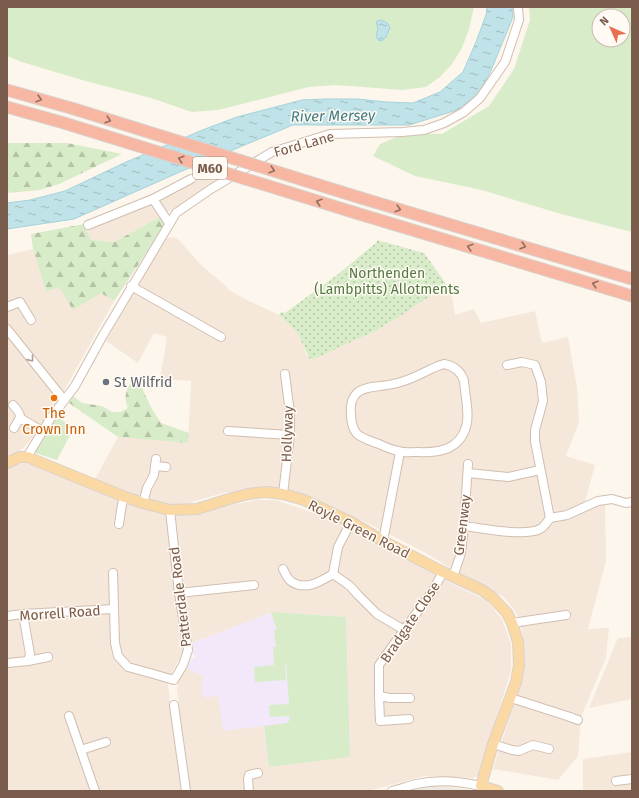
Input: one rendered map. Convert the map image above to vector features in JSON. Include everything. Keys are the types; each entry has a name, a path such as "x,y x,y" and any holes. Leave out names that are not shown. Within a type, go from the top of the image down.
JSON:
{"highway":[{"name":"M60","path":"7,90 71,108 361,198 632,279"},
{"name":"M60","path":"7,107 632,296"}],"main road":[{"path":"7,463 20,457 27,457"},
{"name":"Royle Green Road","path":"27,457 125,497 170,510 197,509 248,494 266,492 283,494 304,500 351,522 383,541 492,596 507,613 512,622 518,642 519,665 511,698 501,720 481,786"},
{"path":"481,786 498,791"}],"street":[{"name":"Ford Lane","path":"27,457 42,432 75,386 131,286 176,213 211,189 272,152 330,134 424,130 444,123 464,112 480,98 505,62 519,20 518,7"},
{"path":"88,225 153,199 191,179"},
{"path":"153,199 169,223"},
{"path":"131,286 221,337"},
{"path":"7,307 20,302 31,320"},
{"path":"9,334 64,400"},
{"path":"507,365 522,362 536,365 541,382 543,401 535,430 535,441 550,518"},
{"path":"444,364 455,368 459,371 464,381 467,421 463,434 454,445 439,452 400,452 364,438 357,433 354,429 350,410 354,396 363,389 394,384 436,366 444,364"},
{"name":"Hollyway","path":"283,494 290,435 290,413 285,374"},
{"path":"13,405 20,413 20,418 14,428"},
{"path":"20,418 42,432"},
{"path":"228,431 290,435"},
{"path":"383,541 400,452"},
{"path":"143,503 147,488 154,474 156,463 166,467"},
{"name":"Greenway","path":"453,577 461,553 468,464"},
{"path":"468,473 508,477 540,470"},
{"path":"120,524 122,504 125,497"},
{"path":"464,526 508,532 531,532 540,530 550,518 567,515 598,500 612,499 626,503 632,502"},
{"name":"Patterdale Road","path":"170,510 179,593 188,650 183,665 174,680"},
{"path":"333,574 338,547 351,522"},
{"path":"283,569 285,580 305,587 333,574"},
{"name":"Bradgate Close","path":"409,719 380,721 379,665 432,592 443,572"},
{"name":"Morrell Road","path":"113,573 115,643 118,656 128,667 174,680"},
{"path":"333,574 350,586 377,614 404,630"},
{"path":"179,593 254,585"},
{"name":"Morrell Road","path":"7,616 114,609"},
{"path":"23,614 30,654 28,661"},
{"path":"512,622 566,615"},
{"path":"8,663 48,657"},
{"path":"379,696 390,698 410,698"},
{"path":"511,698 578,720"},
{"path":"174,705 186,791"},
{"path":"69,716 95,791"},
{"path":"81,750 106,742"},
{"path":"493,744 518,751 533,742 549,749"},
{"path":"249,791 249,775 258,773"},
{"path":"616,780 632,779"},
{"path":"392,791 417,784 447,781 463,782 481,786"}],"shaded area":[{"path":"195,174 217,181 160,217 114,242 91,240 84,224"},
{"path":"172,237 178,239 200,264 229,290 279,315 287,322 297,332 307,356 310,358 314,359 375,331 448,285 453,301 455,315 474,309 481,323 535,311 542,343 568,337 577,387 579,422 566,456 595,465 583,510 605,502 606,561 588,629 609,628 606,658 581,717 578,756 558,780 493,769 522,679 523,636 517,614 504,597 463,576 426,553 373,526 304,494 274,487 223,493 178,506 142,499 95,479 118,437 188,442 191,381 160,379 167,337 154,333 138,363 106,341 165,239"},
{"path":"33,249 46,292 59,287 101,293 114,301 56,405 30,441 7,460 7,255"},
{"path":"25,463 117,500 167,515 185,648 172,672 168,685 183,791 8,791 7,467"},
{"path":"257,500 276,500 340,522 444,580 486,600 502,619 511,644 511,671 478,776 473,778 424,776 368,791 190,791 177,689 178,680 186,668 203,676 201,693 207,698 218,695 264,726 350,756 346,617 273,612 192,643 172,513 199,511"},
{"path":"273,612 346,617 350,757 269,767 263,726 223,731 218,695 207,698 201,693 203,676 186,668 192,658 195,658 195,655 193,655 192,643"},
{"path":"632,637 632,699 589,708 618,638"},
{"path":"632,752 632,791 583,791 583,759"},
{"path":"432,785 472,790 475,791 404,791"}],"green space":[{"path":"7,7 474,7 469,29 462,48 452,64 440,77 426,87 403,90 335,85 309,87 218,110 192,112 151,98 82,80 7,56"},
{"path":"529,7 632,7 632,232 561,214 482,190 415,176 373,156 380,144 406,133 442,134 489,106 514,69 530,20"},
{"path":"7,143 67,143 122,154 59,184 40,190 7,193"},
{"path":"160,217 165,225 114,301 101,293 73,310 59,287 46,292 33,249 31,234 84,224 91,240 114,242"},
{"name":"Northenden (Lambpitts) Allotments","path":"377,240 424,253 447,285 375,331 314,359 309,358 297,332 279,315 281,312 285,313 337,275 377,242"},
{"path":"130,384 142,388 152,409 161,423 189,433 188,443 118,437 69,403 73,396 82,403 102,406 112,412 121,412 128,408 126,396"},
{"path":"56,417 74,427 57,460 32,452"},
{"path":"271,613 346,617 350,757 269,767 264,726 287,723 290,716 270,717 269,705 289,704 286,664 286,680 255,682 254,667 274,665 273,647 276,647 274,630 277,629"}],"water":[{"name":"River Mersey","path":"487,7 512,7 513,17 490,73 477,95 457,110 409,125 293,125 182,171 74,219 7,229 7,203 30,200 65,191 126,162 237,117 302,100 358,99 413,103 440,92 463,72 486,15"},
{"path":"381,20 387,23 390,28 386,37 382,41 378,40 376,35 378,29 376,22"}],"place":[{"name":"St Wilfrid","path":"106,382"},
{"name":"The Crown Inn","path":"54,398"}]}
